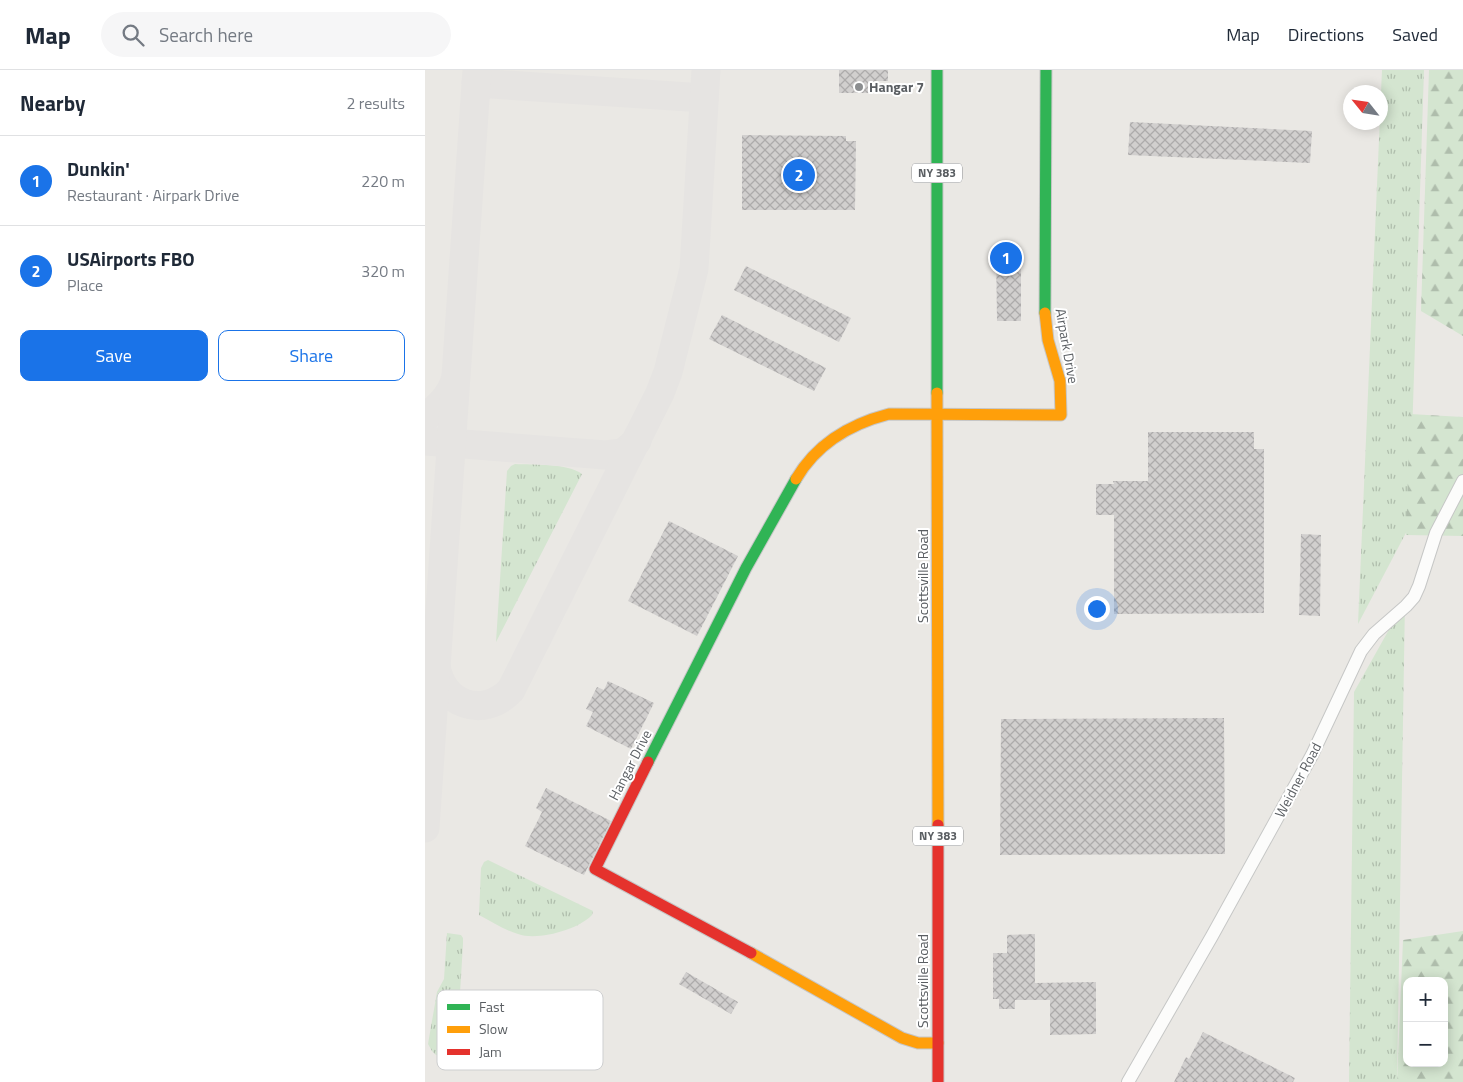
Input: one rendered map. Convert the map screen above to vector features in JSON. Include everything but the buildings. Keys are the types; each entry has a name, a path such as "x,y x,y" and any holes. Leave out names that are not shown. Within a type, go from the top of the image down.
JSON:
{"street":[{"name":"Scottsville Road","path":"937,70 939,1082"},
{"name":"Airpark Drive","path":"938,414 1061,415 1060,380 1048,340 1044,308 1045,70"},
{"name":"Hangar Drive","path":"938,414 897,414 869,419 829,440 805,466 746,568 595,868 797,978 902,1038 918,1043 938,1043"},
{"name":"Weidner Road","path":"1128,1082 1213,936 1312,755 1361,651 1374,634 1406,606 1413,597 1419,586 1436,534 1463,481"}],"green space":[{"path":"1382,70 1424,70 1409,527 1358,624 1379,130 1388,130 1388,85 1381,85"},
{"path":"1429,70 1463,70 1463,336 1421,311"},
{"path":"1410,414 1463,417 1463,536 1406,535"},
{"path":"515,464 559,466 576,470 582,474 496,642 507,471"},
{"path":"1405,601 1397,1082 1349,1082 1354,692"},
{"path":"488,860 593,911 592,915 577,925 557,933 526,936 513,932 479,915 481,868 484,862"},
{"path":"1463,931 1463,1082 1397,1082 1403,940"},
{"path":"447,933 461,935 463,944 460,990 438,990 444,979"},
{"path":"437,992 437,1055 428,1044"}],"taxiway":[{"path":"425,828 477,70"},
{"path":"436,665 446,690 455,698 465,703 476,706 488,704 500,699 511,690 660,393 668,372 694,269 706,70"},
{"path":"476,83 704,98"},
{"path":"425,418 447,397 455,380"},
{"path":"425,441 605,455 623,453 637,441"}],"traffic: fast":[{"path":"937,70 937,393"},
{"path":"1045,313 1046,70"},
{"path":"648,762 746,568 796,479"}],"traffic: slow":[{"path":"796,479 804,466 824,445 848,429 889,414 1061,415 1060,381 1048,340 1045,313"},
{"path":"937,393 938,825"},
{"path":"751,953 902,1038 918,1043 938,1043"}],"traffic: jam":[{"path":"648,762 595,869 751,953"},
{"path":"938,825 938,1082"}],"place":[{"name":"Hangar 7","path":"859,87"},
{"name":"USAirports FBO","path":"799,175"},
{"name":"Dunkin'","path":"1006,258"}]}
